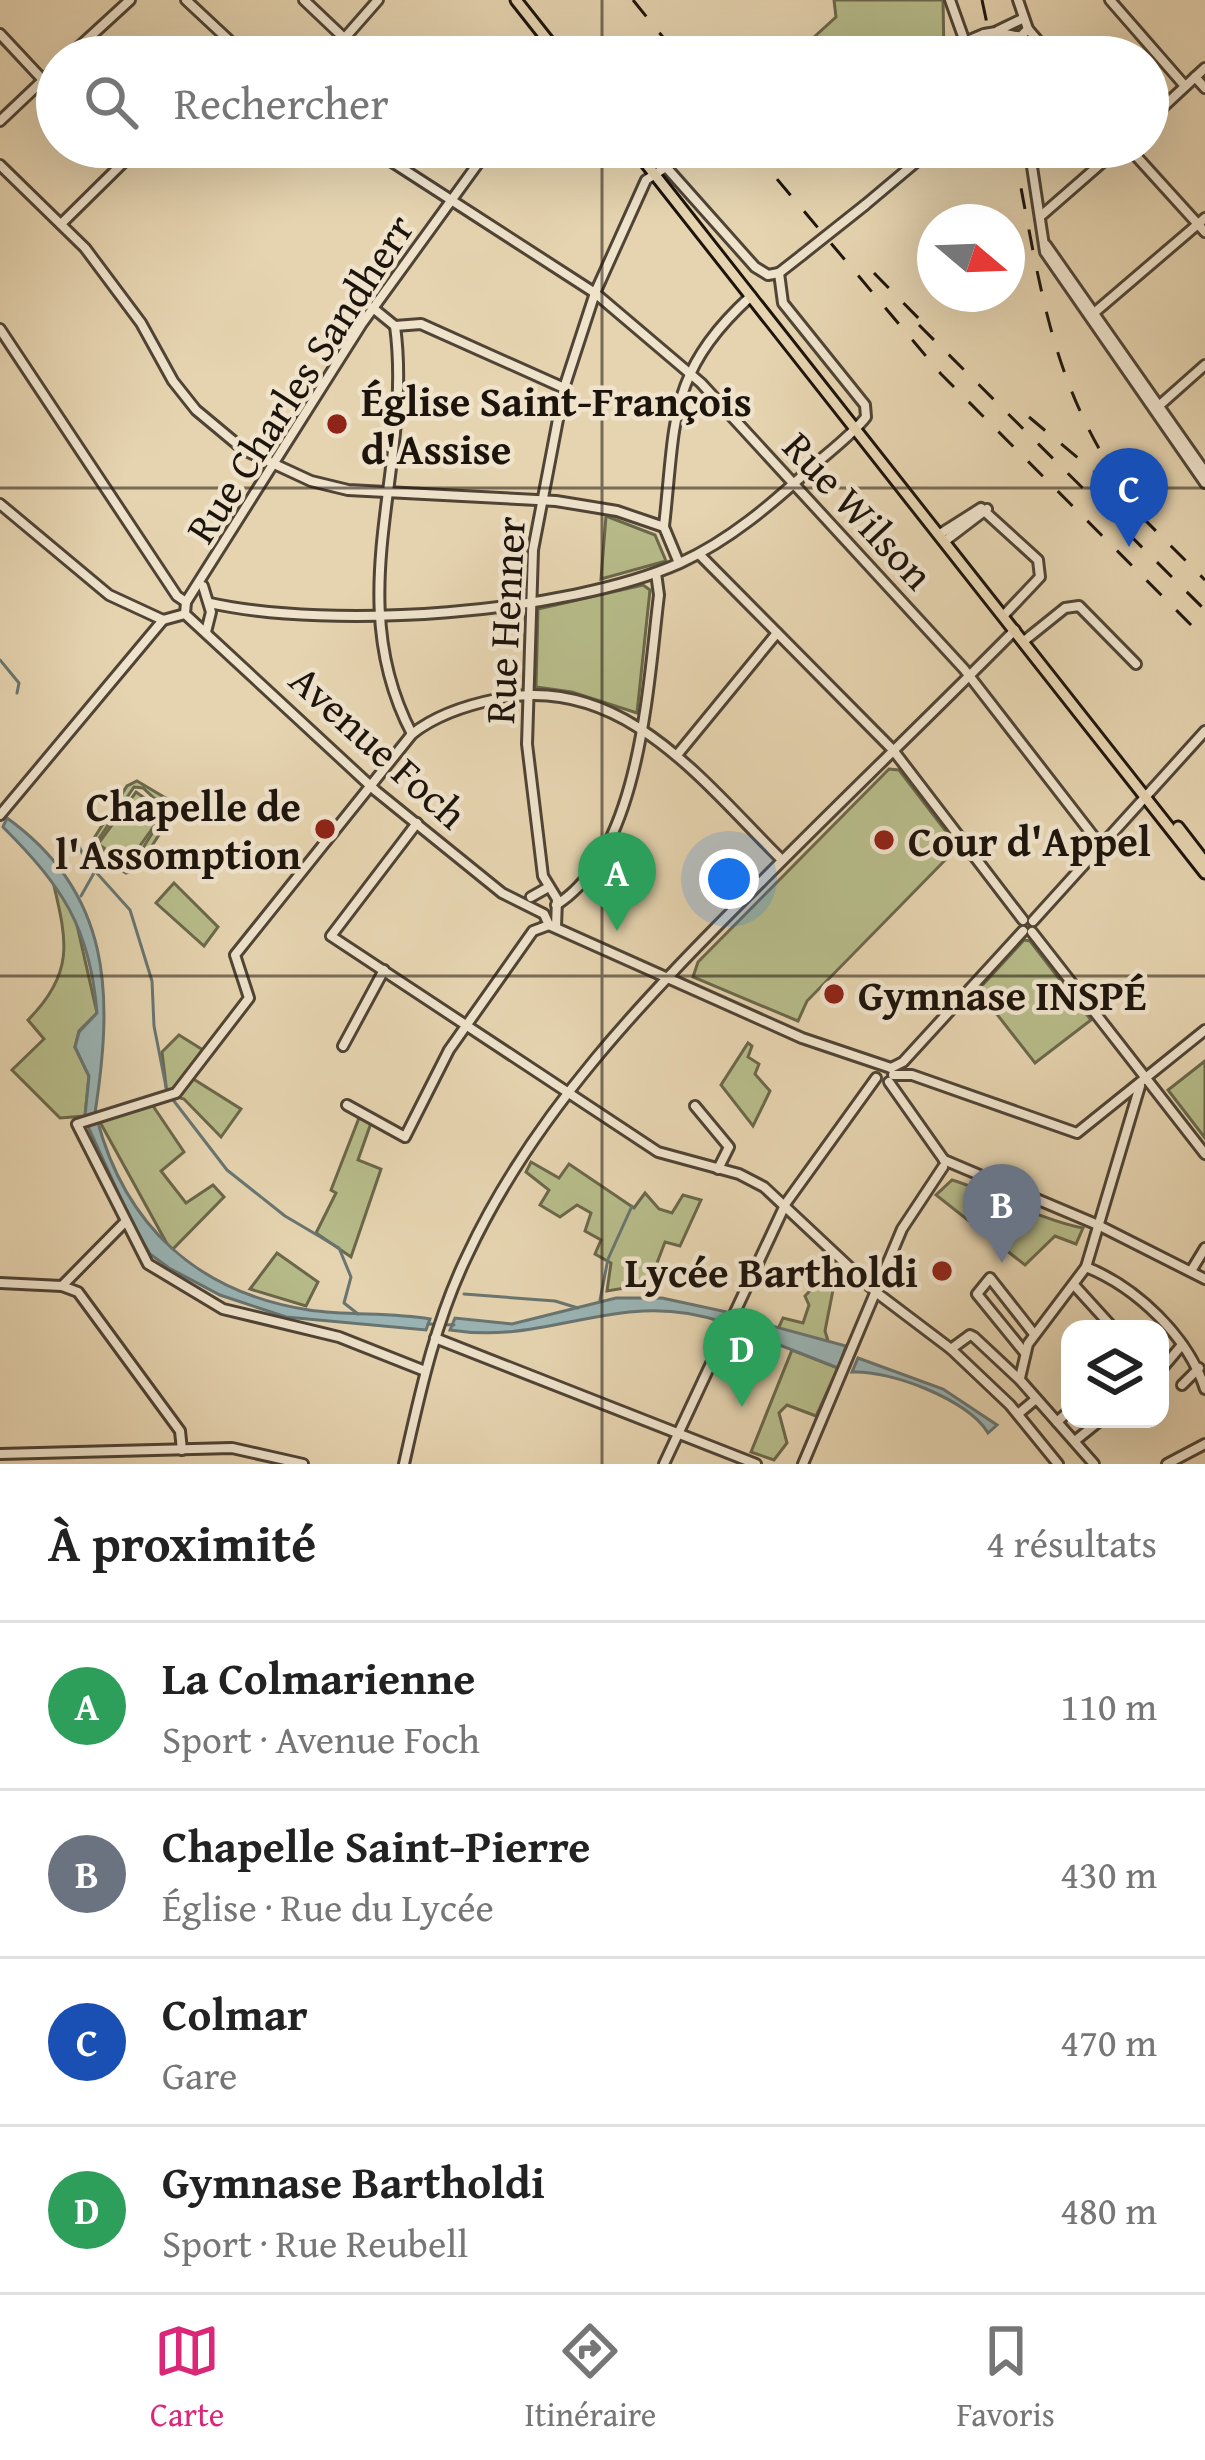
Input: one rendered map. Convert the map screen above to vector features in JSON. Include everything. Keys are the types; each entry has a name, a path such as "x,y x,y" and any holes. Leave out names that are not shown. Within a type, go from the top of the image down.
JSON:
{"main road":[{"path":"516,0 544,36"},
{"path":"650,168 1205,862"},
{"path":"1148,794 1205,873"}],"street":[{"path":"91,36 130,0"},
{"path":"304,0 342,36"},
{"path":"346,36 378,0"},
{"path":"950,0 961,36"},
{"path":"1110,0 1141,36"},
{"path":"190,1 226,36"},
{"path":"1017,36 1018,1"},
{"path":"979,36 1018,28 1031,36"},
{"path":"0,34 36,73"},
{"path":"1169,68 1185,86"},
{"path":"1169,101 1205,68"},
{"path":"1195,77 1205,88"},
{"path":"0,121 36,87"},
{"path":"0,165 117,287 196,410 244,450 310,481 384,495 541,500 617,511 664,526"},
{"path":"61,224 118,168"},
{"name":"Rue Wilson","path":"403,168 595,293 688,372 968,675 1101,846"},
{"name":"Rue Charles Sandherr","path":"201,607 202,584 273,464 373,308 474,168"},
{"path":"653,172 673,170 755,267 768,274 779,273 907,168"},
{"path":"1033,168 1045,244 1205,472"},
{"path":"1041,216 1099,168"},
{"path":"1093,315 1203,225 1145,168"},
{"name":"Rue Henner","path":"543,892 525,695 528,604 541,500 564,388 595,293 622,227 653,172"},
{"path":"2,813 163,620 201,607 223,606 380,616 528,604 656,573 745,526 864,412 783,303 779,273"},
{"path":"680,563 664,526 674,430 688,372 712,332 751,296"},
{"path":"373,308 394,326 401,412 384,495 380,616 391,674 412,734"},
{"path":"394,326 421,324 564,388"},
{"path":"0,329 176,596 201,607"},
{"path":"1158,407 1197,379 1205,365"},
{"path":"1158,407 1205,483"},
{"path":"0,504 109,595 163,620"},
{"path":"942,537 987,509 1042,570 1004,615"},
{"path":"699,554 892,750 1143,1080 1205,1154"},
{"path":"551,910 570,895 607,838 644,728 658,595 656,573"},
{"path":"1026,639 1065,608 1079,606 1136,664"},
{"path":"185,614 201,607"},
{"name":"Avenue Foch","path":"201,607 206,634 370,785 514,900 533,909 551,910"},
{"path":"404,1464 442,1315 499,1193 568,1091 664,979 1015,630"},
{"path":"676,755 776,633"},
{"path":"425,1371 339,1337 223,1310 143,1261 80,1122 172,1095 249,998 236,968 236,955 412,734 451,712 525,695 591,704 644,728 782,860"},
{"path":"664,1464 786,1203 876,1076 903,1062 1203,733"},
{"path":"416,824 331,936 658,1152 754,1181 786,1203 877,1293 951,1349 1018,1414 1058,1464"},
{"path":"514,900 543,892 570,895"},
{"path":"533,909 543,892"},
{"path":"543,892 553,927"},
{"path":"346,1106 405,1137 466,1023 533,932 553,927 845,1055 1077,1133 1205,1030"},
{"path":"343,1046 384,970"},
{"path":"845,1055 876,1076"},
{"path":"876,1076 889,1072"},
{"path":"889,1072 947,1165 1098,1225 1205,1279"},
{"path":"1020,1380 1034,1334 1086,1267 1143,1080"},
{"path":"695,1106 729,1147 718,1169"},
{"path":"803,1464 902,1229 947,1165"},
{"path":"62,1286 124,1223"},
{"path":"1191,1271 1205,1248"},
{"path":"1086,1267 1129,1289 1198,1368 1205,1389"},
{"path":"1025,1353 977,1294 990,1278 1034,1334"},
{"path":"0,1283 62,1286 87,1301 180,1431 179,1464"},
{"path":"1074,1285 1106,1320"},
{"path":"436,1334 756,1464"},
{"path":"951,1349 970,1335 1020,1380 1094,1464"},
{"path":"1169,1360 1181,1346"},
{"path":"1182,1385 1198,1368"},
{"path":"1018,1414 1036,1399"},
{"path":"1058,1421 1061,1418"},
{"path":"1076,1440 1091,1428"},
{"path":"1167,1464 1205,1444"},
{"path":"0,1454 260,1450 303,1464"}],"green space":[{"path":"834,0 943,0 944,36 815,36 836,17"},
{"path":"606,516 655,535 666,561 601,579"},
{"path":"643,585 650,590 637,713 572,692 536,687 538,609"},
{"path":"889,769 899,770 958,847 807,1001 798,1021 693,977 698,962"},
{"path":"137,781 169,800 173,813 137,869 126,873 93,851 91,843 127,786","holes":["134,787 143,788 167,810 132,865 124,868 96,843"]},
{"path":"136,792 164,812 127,864 98,844"},
{"path":"52,877 74,912 97,1013 79,1031 75,1047 89,1076 85,1116 60,1118 12,1070 44,1039 28,1020 44,1002 61,969 63,936"},
{"path":"174,883 218,927 204,946 156,903"},
{"path":"1024,940 1030,941 1091,1020 1035,1063 978,990"},
{"path":"179,1035 203,1050 187,1075 241,1109 221,1137 184,1099 167,1094 162,1052"},
{"path":"748,1043 752,1046 748,1057 759,1064 755,1074 770,1091 753,1126 721,1085"},
{"path":"1205,1061 1205,1138 1168,1090"},
{"path":"149,1100 184,1152 161,1171 186,1203 213,1185 224,1197 171,1251 95,1113"},
{"path":"359,1118 371,1123 358,1160 381,1169 351,1257 316,1233 336,1193 331,1190"},
{"path":"531,1162 559,1178 569,1164 634,1208 645,1193 659,1209 672,1213 683,1195 701,1200 680,1246 665,1242 649,1284 607,1291 611,1263 595,1254 601,1240 585,1231 591,1213 577,1205 560,1217 540,1205 549,1190 526,1172"},
{"path":"952,1180 1083,1228 1076,1244 1055,1236 1025,1265 936,1195"},
{"path":"277,1253 318,1282 306,1306 250,1289"},
{"path":"825,1275 833,1290 825,1331 829,1344 778,1329 783,1318 803,1323 809,1305 805,1296"},
{"path":"792,1350 838,1368 816,1416 787,1405 779,1413 787,1443 774,1460 751,1452"}],"water":[{"path":"7,818 42,848 68,880 98,950 104,1028 101,1070 95,1113 85,1116 89,1076 75,1047 79,1032 97,1013 88,956 57,889 3,827"},
{"path":"97,1119 126,1192 172,1248 201,1270 269,1301 324,1312 430,1319 426,1330 286,1317 220,1295 169,1268 150,1254 132,1223 86,1122"},
{"path":"616,1298 662,1298 727,1312 722,1322 650,1311 520,1331 450,1330 455,1318 512,1324"},
{"path":"739,1317 846,1346 838,1368 734,1327"},
{"path":"858,1358 943,1389 997,1425 988,1433 964,1409 926,1389 886,1376 852,1372"}],"waterway":[{"path":"0,660 19,683 17,693"},
{"path":"76,840 86,861 130,910 152,981 154,1026 167,1092 227,1170 285,1216 339,1248 351,1277 344,1303 358,1314"},
{"path":"81,896 94,873"},
{"path":"600,1300 608,1259 632,1206"},
{"path":"464,1294 555,1301 578,1308"},
{"path":"428,1324 454,1325"}],"railway":[{"path":"633,0 662,36"},
{"path":"982,0 990,36"},
{"path":"768,168 941,374 1205,639"},
{"path":"1017,168 1044,301 1071,390 1117,479 1151,526"},
{"path":"874,273 933,333"},
{"path":"919,325 1205,610"},
{"path":"1029,417 1103,479"},
{"path":"1141,516 1205,580"}],"place":[{"name":"Église Saint-François d'Assise","path":"337,424"},
{"name":"Colmar","path":"1129,547"},
{"name":"Chapelle de l'Assomption","path":"325,829"},
{"name":"Cour d'Appel","path":"884,840"},
{"name":"La Colmarienne","path":"617,931"},
{"name":"Gymnase INSPÉ","path":"834,994"},
{"name":"Chapelle Saint-Pierre","path":"1002,1263"},
{"name":"Lycée Bartholdi","path":"942,1271"},
{"name":"Gymnase Bartholdi","path":"742,1407"}]}
